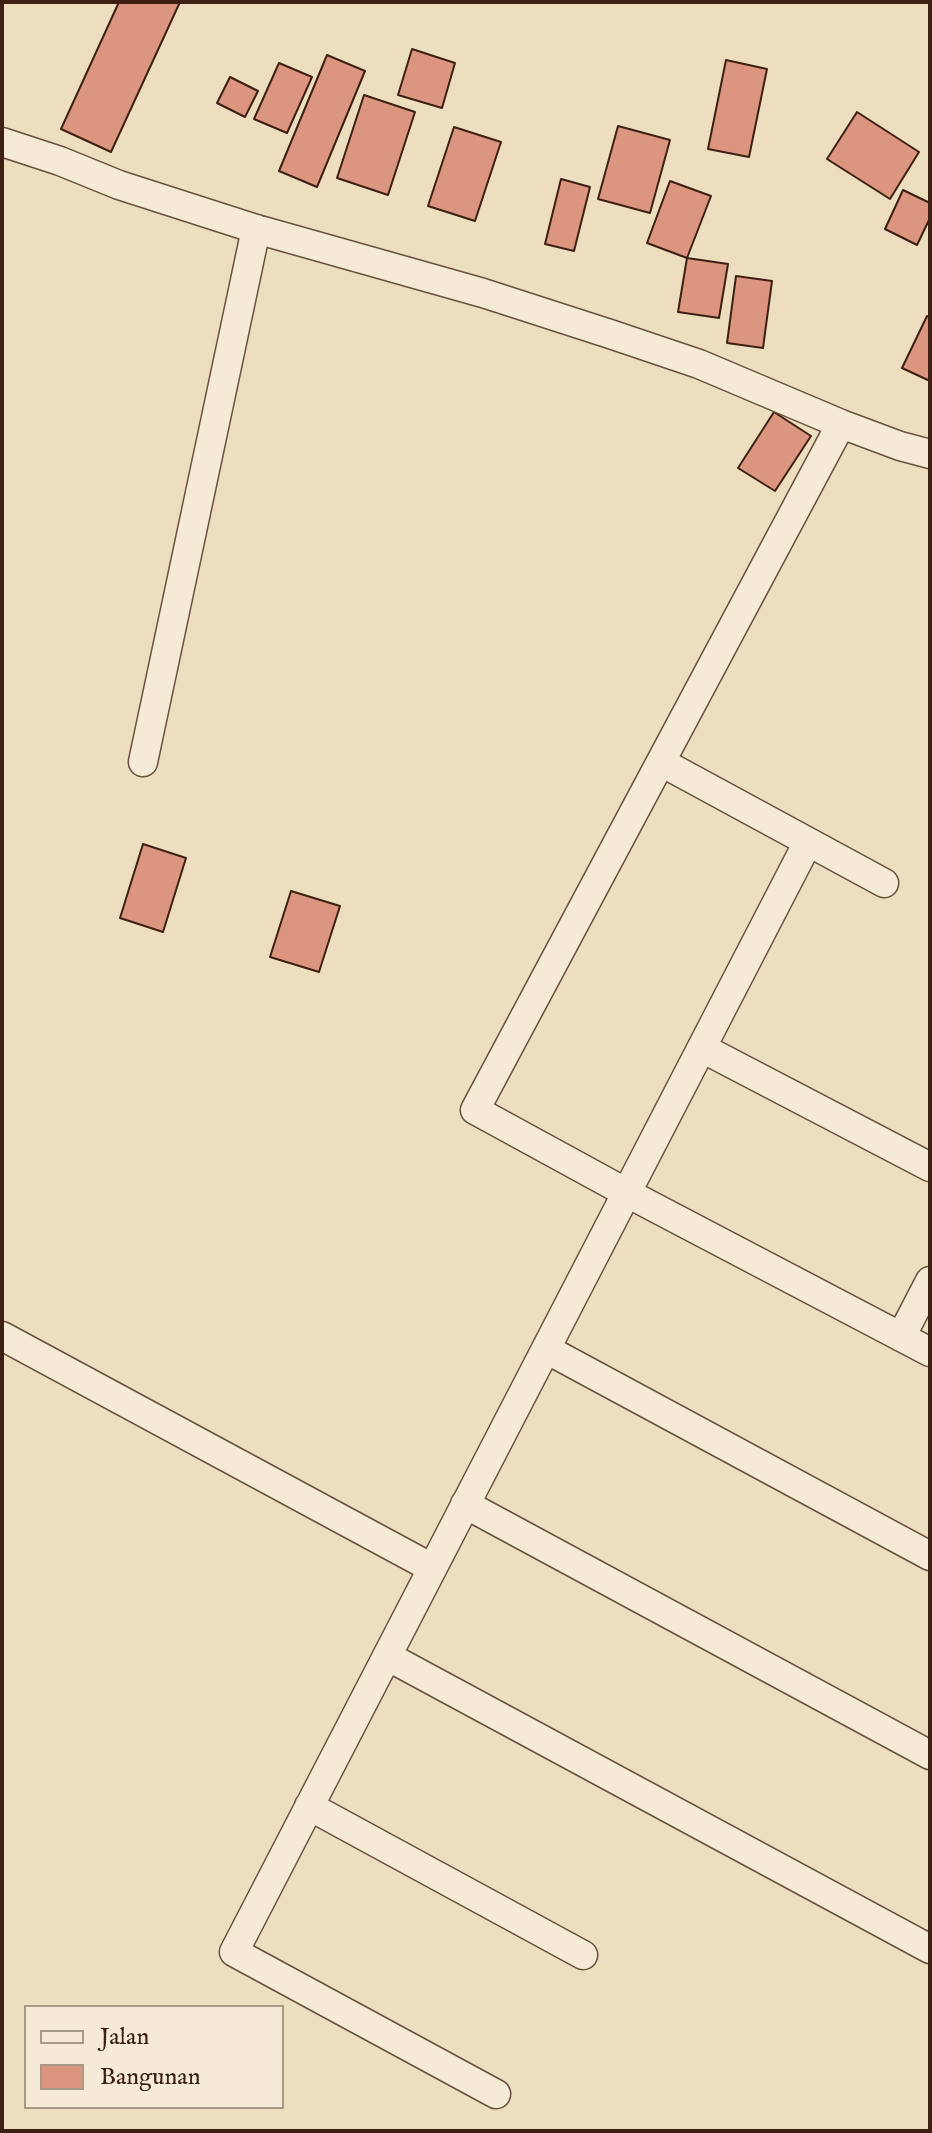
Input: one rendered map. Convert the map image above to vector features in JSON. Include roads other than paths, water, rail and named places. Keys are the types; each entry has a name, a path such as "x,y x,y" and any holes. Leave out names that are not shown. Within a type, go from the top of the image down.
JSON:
{"street":[{"path":"2,142 19,145 119,185 256,229 483,293 610,334 699,364 841,424 930,454"},
{"path":"143,762 256,229"},
{"path":"841,424 475,1110 930,1352"},
{"path":"661,762 884,883"},
{"path":"496,2094 234,1952 808,842"},
{"path":"702,1048 930,1167"},
{"path":"901,1337 930,1281"},
{"path":"2,1336 432,1568"},
{"path":"546,1349 930,1556"},
{"path":"465,1504 930,1755"},
{"path":"387,1656 930,1949"},
{"path":"309,1806 583,1955"}]}
